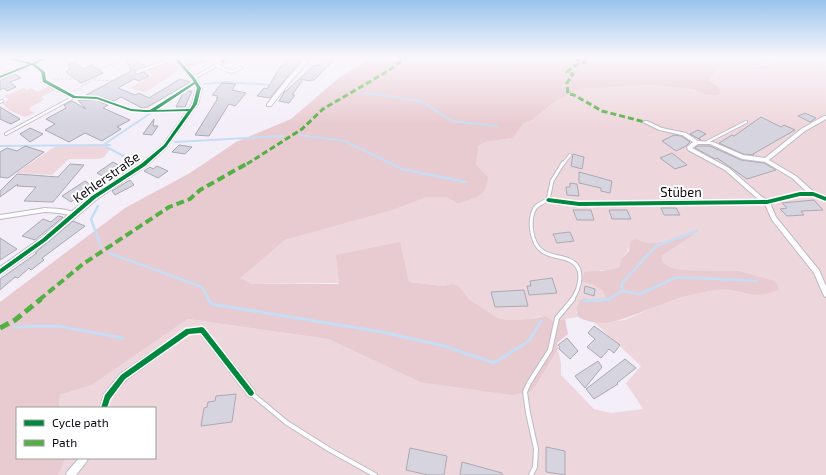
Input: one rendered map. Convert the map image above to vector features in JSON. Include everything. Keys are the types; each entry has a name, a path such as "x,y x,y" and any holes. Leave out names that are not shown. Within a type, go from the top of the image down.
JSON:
{"street":[{"path":"44,80 74,97 94,97 113,105 138,111 193,107 199,88 194,80"},
{"path":"269,106 288,80"},
{"name":"Kehlerstraße","path":"0,272 44,240 94,197 157,154 170,140 193,107"},
{"path":"766,160 803,130 826,118"},
{"path":"645,122 661,129 684,134 697,142 707,142 742,157 766,160 794,177 813,194 826,199"},
{"path":"697,142 689,147 690,149 727,169 755,194 767,202 774,218 817,272 826,294"},
{"name":"Stüben","path":"548,200 579,204 767,202 800,194 813,194"},
{"path":"0,217 45,210 73,214"},
{"path":"104,407 107,396 123,376 188,331 202,330 251,393"},
{"path":"70,475 83,459"}],"lane":[{"path":"6,134 74,97"},
{"path":"707,142 746,122"},
{"path":"531,475 535,468 536,450 526,409 525,392 550,350 557,317 573,300 580,274 579,268 569,259 546,254 538,250 534,243 531,221 533,211 538,203 548,200 551,185 558,170 570,155"},
{"path":"251,393 287,423 330,450 376,475"}],"path":[{"path":"46,82 50,80"},
{"path":"67,94 94,80"},
{"path":"98,80 118,80"}],"shaded area":[{"path":"143,80 164,80 146,92 130,88"},
{"path":"336,80 710,80 718,87 721,93 718,95 706,95 693,89 649,85 581,89 557,100 532,120 524,123 512,138 486,142 478,146 476,165 488,177 485,189 479,196 458,204 446,197 427,197 393,210 285,240 240,278 252,284 339,284 336,255 400,242 409,282 443,286 453,284 459,286 469,299 498,318 507,320 530,319 545,316 553,321 565,319 568,334 557,343 558,349 532,391 512,395 420,382 328,339 188,319 92,385 60,395 59,407 16,407 16,459 66,459 58,475 0,475 0,302 125,208 190,173 236,142 291,119"},
{"path":"710,80 826,80 826,475 58,475 66,459 156,459 156,407 59,407 60,395 92,385 188,319 328,339 420,382 547,364 558,349 561,363 561,375 594,409 611,413 643,409 626,383 641,366 594,322 625,320 658,305 698,293 723,289 744,293 739,271 682,270 670,267 663,262 662,256 692,236 689,233 656,243 643,242 637,239 621,259 619,267 614,270 600,270 591,284 603,291 605,297 604,300 598,302 589,299 576,312 578,317 553,321 540,316 530,319 507,320 498,318 469,299 459,286 453,284 443,286 409,282 252,284 239,278 285,240 393,210 427,197 446,197 458,204 480,195 476,165 477,146 486,142 511,138 524,123 532,120 557,100 581,89 649,85 693,89 706,95"},
{"path":"49,86 55,90 41,97 45,99 28,109 35,113 25,117 9,110 2,103 9,100 4,96 24,88 27,90 31,88 38,92"},
{"path":"100,145 111,148 104,157 98,159 69,159 52,175 16,173 56,146"},
{"path":"689,233 693,234 692,236 662,256 663,262 670,267 682,270 739,271 774,281 779,290 768,294 758,295 722,289 709,291 680,298 629,317 609,322 599,323 578,317 577,306 584,298 598,302 604,300 605,297 603,291 591,284 582,282 584,272 607,270 619,267 621,259 629,251 631,241 637,239 643,242 656,243"}],"building":[{"path":"0,80 15,80 10,82 16,87 7,91 4,88 0,90"},
{"path":"77,80 87,80 81,83"},
{"path":"114,80 132,80 118,88 135,95 139,93 149,98 178,80 190,82 146,108 142,108 121,97 114,101 97,96 86,95"},
{"path":"272,80 285,80 270,98 257,96 264,88 267,89"},
{"path":"298,80 302,81 292,95 295,95 289,103 279,101 285,91 284,93"},
{"path":"222,83 236,84 232,90 246,93 235,106 229,104 209,136 195,135 218,98 216,98 218,96 212,95"},
{"path":"184,91 192,91 185,107 176,107"},
{"path":"78,100 96,100 108,105 103,108 130,120 117,127 121,129 102,141 85,133 69,142 45,130 55,124 46,119 66,108 64,105 72,101 86,109"},
{"path":"0,107 20,119 11,124 0,119"},
{"path":"805,113 816,118 810,122 798,116"},
{"path":"761,117 781,127 784,125 795,130 753,154 754,155 743,154 719,143 732,135 734,136"},
{"path":"154,119 153,126 158,126 152,135 143,134"},
{"path":"30,128 43,134 30,142 20,134"},
{"path":"698,130 706,134 699,138 701,140 690,134"},
{"path":"674,135 681,136 690,142 686,146 676,151 662,141"},
{"path":"179,145 192,147 185,154 172,152"},
{"path":"25,146 44,152 8,178 0,177 0,152 7,148 17,151"},
{"path":"698,146 710,146 741,160 764,163 776,170 747,179 717,158 715,159 695,148"},
{"path":"672,153 687,165 675,169 660,158"},
{"path":"573,154 584,157 582,169 571,166"},
{"path":"113,162 122,167 106,178 97,173"},
{"path":"70,164 84,165 53,202 24,201 36,187 17,186 18,184 0,197 0,191 17,174 58,177"},
{"path":"157,166 168,171 158,178 144,171 150,167 153,169"},
{"path":"579,172 612,181 610,193 601,191 601,188 579,183"},
{"path":"130,180 134,185 115,195 112,191"},
{"path":"85,181 93,186 71,202 62,196"},
{"path":"570,183 577,184 579,196 567,195 566,187 570,187"},
{"path":"814,200 823,210 801,211 804,215 787,216 780,209 787,208 782,203"},
{"path":"661,208 676,208 680,215 664,215"},
{"path":"573,210 591,210 594,220 577,220"},
{"path":"609,210 627,210 631,219 612,219"},
{"path":"58,216 63,217 35,240 22,236 43,219 51,222"},
{"path":"73,221 85,226 42,258 44,260 31,270 29,268 18,278 15,277 0,290 0,279 37,253 35,253"},
{"path":"570,232 574,241 557,243 553,234"},
{"path":"0,238 17,249 0,260"},
{"path":"552,278 557,293 529,295 527,286 531,286 530,281"},
{"path":"585,286 595,289 594,296 584,293"},
{"path":"524,290 528,306 495,307 491,292"},
{"path":"594,326 620,345 614,353 609,349 601,358 587,347 595,339 588,333"},
{"path":"567,338 578,351 570,359 559,349 560,347 558,345"},
{"path":"625,359 636,368 617,383 618,384 594,399 586,389"},
{"path":"598,361 602,367 585,388 575,376"},
{"path":"236,394 232,422 201,426 204,408 207,407 208,402 215,401 216,396"},
{"path":"546,447 565,451 565,475 546,472"},
{"path":"410,448 447,456 444,475 428,475 406,470"},
{"path":"462,462 502,473 502,475 460,475"}],"waterway":[{"path":"204,84 226,82 272,85"},
{"path":"157,109 191,86"},
{"path":"359,92 421,101 452,121 497,126"},
{"path":"103,145 151,113"},
{"path":"299,135 345,141 392,164"},
{"path":"175,142 283,136"},
{"path":"0,146 103,145"},
{"path":"103,145 127,158 127,163"},
{"path":"103,145 110,145"},
{"path":"392,164 402,169 466,182"},
{"path":"98,206 91,219 101,247"},
{"path":"622,291 622,283 656,246 697,231"},
{"path":"109,253 202,287 209,300"},
{"path":"622,291 640,294 677,277 757,281"},
{"path":"609,299 622,291"},
{"path":"208,299 211,304 382,332 444,346 494,363 529,341 541,321"},
{"path":"584,301 609,299"},
{"path":"14,327 57,326 123,338"}],"marked path":[{"path":"0,328 15,320 83,264 169,207 190,199 200,190 242,167 302,129 323,109 372,80"},
{"path":"568,80 567,83 568,94 574,95 602,111 645,122"}],"cycle path":[{"path":"44,80 74,97 97,98 131,110 191,110"},
{"path":"0,272 44,240 94,197 143,165 165,146 195,104 199,88 194,80"},
{"path":"151,111 196,82"},
{"path":"548,200 579,204 767,202 800,194 813,194 826,199"},
{"path":"104,407 107,397 123,377 188,331 202,330 251,393"}]}
